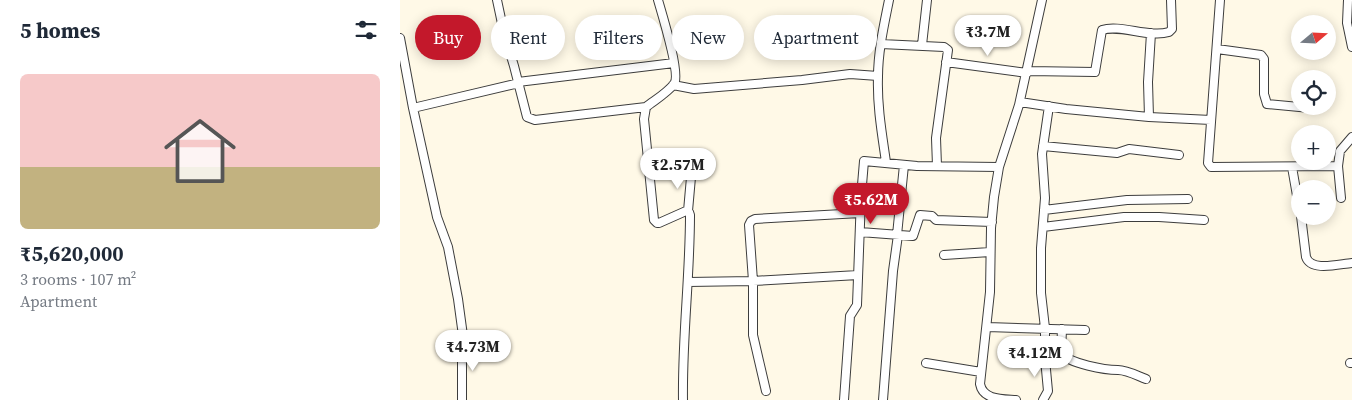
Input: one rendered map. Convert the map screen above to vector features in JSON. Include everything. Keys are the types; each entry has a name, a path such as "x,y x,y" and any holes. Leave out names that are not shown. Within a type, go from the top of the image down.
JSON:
{"street":[{"path":"497,0 504,33 519,82 525,114 530,120 646,107 673,85 676,78 674,62 658,0"},
{"path":"886,162 879,116 878,76 881,44 889,0"},
{"path":"922,45 927,0"},
{"path":"1016,400 981,397 980,384 987,327 992,222 999,167 1020,102 1042,0"},
{"path":"946,62 1027,72 1095,72 1102,30 1166,33 1170,31 1172,0"},
{"path":"1220,0 1208,163 1211,167 1291,167"},
{"path":"1348,0 1347,23 1352,47"},
{"path":"1149,117 1151,33"},
{"path":"400,38 436,217 448,247 458,299 464,343 462,400"},
{"path":"881,44 946,47 948,52 936,138 937,166"},
{"path":"1217,49 1259,54 1263,57 1264,94 1267,104 1291,106"},
{"path":"413,108 519,82 674,62"},
{"path":"673,85 686,88 703,88 850,74 878,76"},
{"path":"1020,102 1149,117 1211,120"},
{"path":"1043,400 1048,390 1041,293 1044,210 1043,146 1049,106"},
{"path":"646,107 644,119 654,220 660,223 688,211"},
{"path":"1341,198 1338,166 1340,151 1352,137"},
{"path":"1043,146 1117,153 1129,149 1179,155"},
{"path":"844,400 850,316 857,305 864,161 904,165 999,167"},
{"path":"883,400 893,271 904,165"},
{"path":"682,400 684,331 688,282 690,215 688,211 692,166"},
{"path":"1044,210 1127,200 1188,199"},
{"path":"766,391 753,334 750,221 755,219 860,213"},
{"path":"860,232 914,236 920,215 932,216 936,220 992,222"},
{"path":"1043,226 1124,217 1159,216 1204,220"},
{"path":"1302,225 1308,262 1317,266 1352,263"},
{"path":"944,255 990,252"},
{"path":"688,282 753,281 858,275"},
{"path":"987,327 1085,330"},
{"path":"1062,329 1061,354 1064,357 1146,379"},
{"path":"926,363 981,372"}]}
